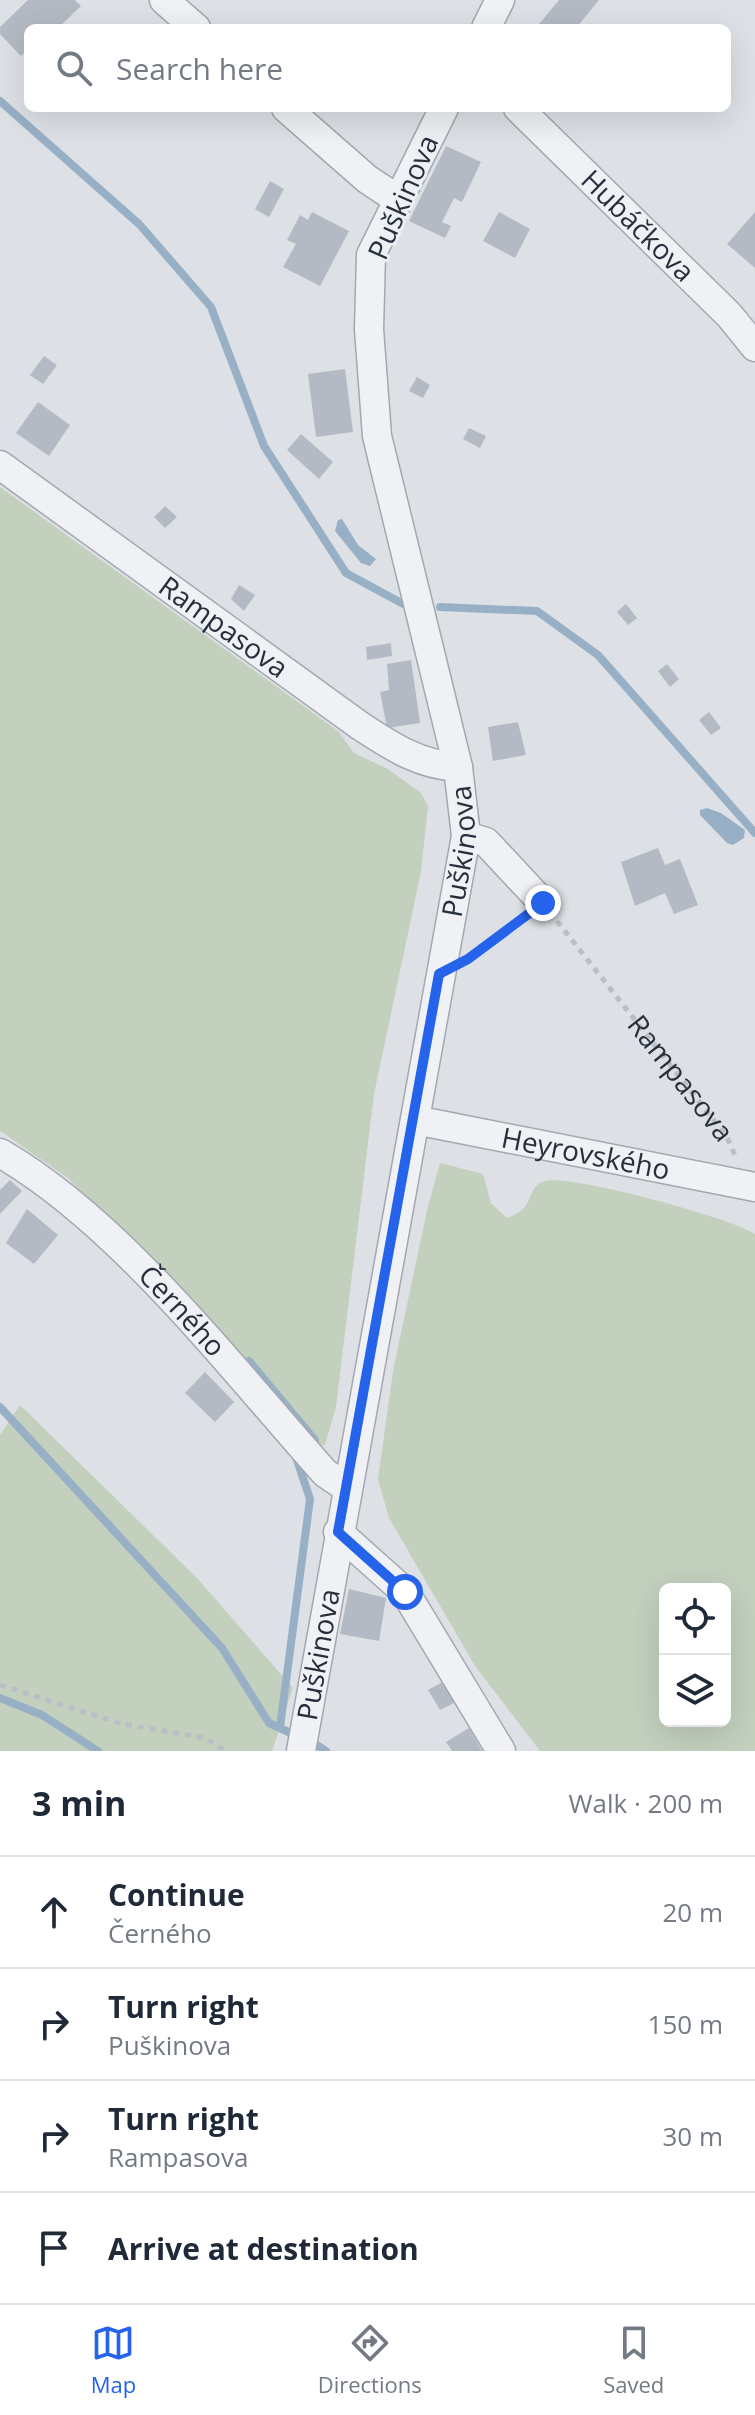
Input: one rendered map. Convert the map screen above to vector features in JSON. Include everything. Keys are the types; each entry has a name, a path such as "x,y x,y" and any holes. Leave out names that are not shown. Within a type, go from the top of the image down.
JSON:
{"street":[{"path":"164,0 191,24"},
{"path":"488,24 500,0"},
{"path":"291,112 367,179 397,199"},
{"name":"Puškinova","path":"301,1751 346,1487 466,836 458,767 377,436 369,329 371,255 442,112"},
{"name":"Hubáčkova","path":"522,112 729,315 755,347"},
{"name":"Rampasova","path":"0,465 369,732 400,752 434,765 458,767"},
{"path":"466,836 486,842 543,903"},
{"name":"Heyrovského","path":"415,1120 751,1186"},
{"name":"Černého","path":"0,1153 37,1175 146,1273 325,1473 346,1487"},
{"path":"338,1532 405,1592 501,1751"}],"path":[{"path":"439,974 468,959 543,903"},
{"name":"Rampasova","path":"543,903 727,1137 751,1186"},
{"path":"0,1685 122,1724 206,1738 225,1751"}],"green space":[{"path":"0,487 338,731 354,753 388,769 421,793 428,806 421,872 374,1094 336,1407 325,1445 313,1447 68,1178 0,1131"},
{"path":"440,1163 483,1174 491,1203 507,1218 523,1209 540,1183 560,1181 651,1199 716,1218 755,1234 755,1751 540,1751 475,1666 389,1518 378,1479 393,1371"},
{"path":"20,1405 198,1579 293,1688 272,1751 0,1751 0,1435"}],"water":[{"path":"342,519 358,545 376,559 370,566 361,563 335,531 338,520"},
{"path":"707,808 721,813 745,830 744,838 733,845 727,843 700,815 700,810"}],"building":[{"path":"28,0 75,0 81,6 62,24 24,24 24,53 21,56 0,34 0,27"},
{"path":"559,0 599,0 579,24 539,24"},
{"path":"446,146 481,162 462,202 454,198 442,222 451,226 445,238 409,221"},
{"path":"270,181 284,189 269,217 255,209"},
{"path":"312,212 349,231 320,286 283,267 296,244 287,240 300,215 308,220"},
{"path":"499,212 530,229 515,258 483,241"},
{"path":"755,212 755,268 727,244"},
{"path":"44,356 57,365 43,384 30,375"},
{"path":"345,369 353,432 316,437 308,374"},
{"path":"417,377 430,385 423,398 409,391"},
{"path":"38,402 70,425 49,456 16,433"},
{"path":"469,428 486,436 480,448 463,439"},
{"path":"301,434 333,462 319,479 287,450"},
{"path":"165,506 177,517 165,528 154,517"},
{"path":"239,585 255,595 244,611 231,599"},
{"path":"626,604 637,618 628,625 617,612"},
{"path":"391,643 392,656 367,660 366,647"},
{"path":"411,660 420,723 387,728 380,692 389,690 387,664"},
{"path":"667,664 679,679 670,687 658,671"},
{"path":"709,712 721,728 711,735 699,720"},
{"path":"518,722 526,755 493,761 488,727"},
{"path":"658,848 665,865 680,859 698,905 674,914 665,893 635,906 621,862"},
{"path":"10,1180 22,1191 0,1214 0,1190"},
{"path":"27,1209 58,1235 34,1264 6,1243"},
{"path":"205,1372 234,1402 215,1422 185,1393"},
{"path":"349,1589 386,1598 379,1641 340,1634"},
{"path":"446,1680 458,1701 440,1710 428,1690"},
{"path":"469,1728 482,1751 452,1751 446,1742"}],"waterway":[{"path":"0,101 139,224 211,307 264,446 346,573 407,606"},
{"path":"440,607 537,611 598,655 755,833"},
{"path":"249,1361 315,1440"},
{"path":"0,1407 222,1648 269,1723 295,1735"},
{"path":"280,1727 310,1499 296,1457"},
{"path":"0,1698 42,1715 98,1751"},
{"path":"317,1745 326,1751"}],"route":[{"path":"405,1592 338,1532 439,974 468,959 543,903"}]}
